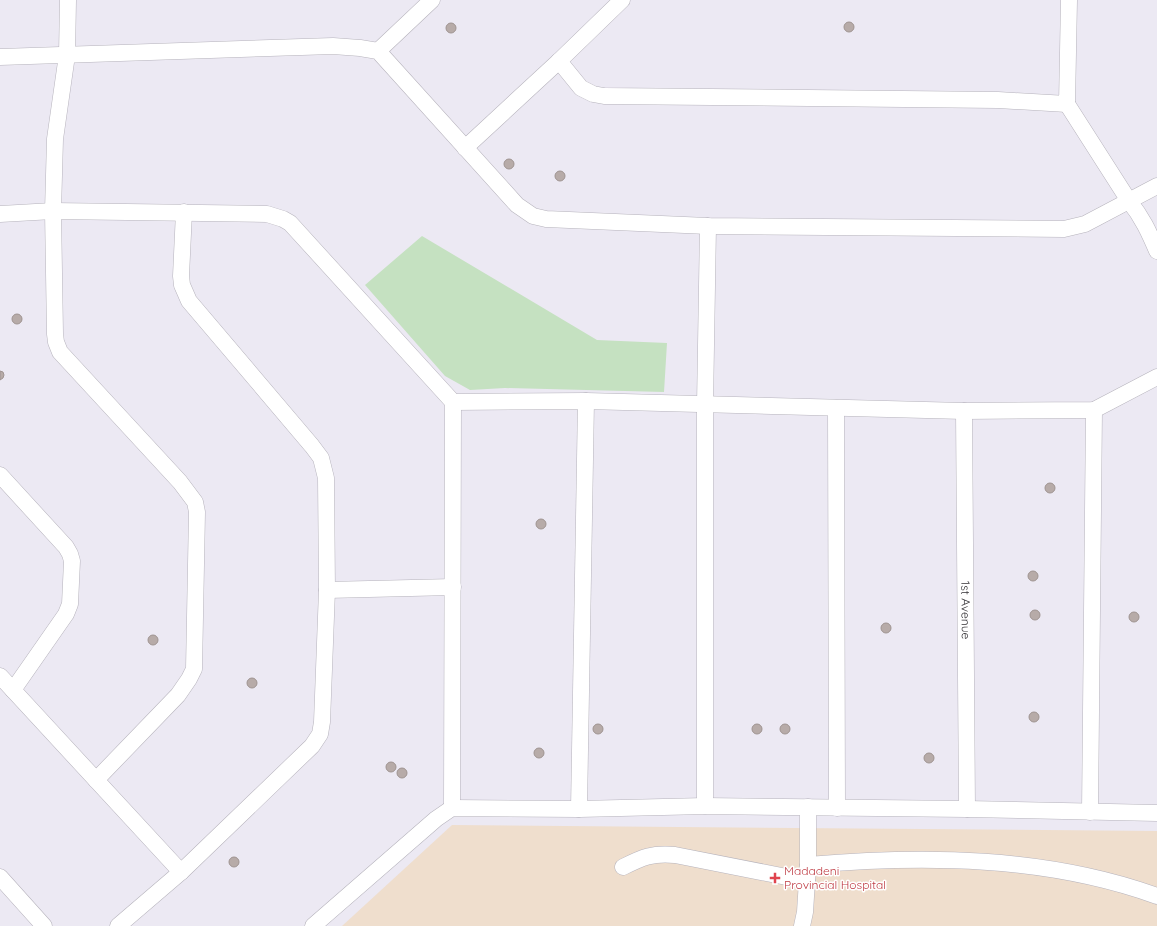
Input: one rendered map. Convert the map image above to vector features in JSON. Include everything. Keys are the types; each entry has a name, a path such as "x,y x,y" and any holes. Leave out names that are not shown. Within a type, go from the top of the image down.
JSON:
{"street":[{"path":"68,0 67,55 55,139 53,211 56,342 60,352 180,482 195,502 197,512 194,669 178,695 96,780"},
{"path":"378,51 432,0"},
{"path":"465,148 622,0"},
{"path":"1069,0 1067,104 1145,224 1157,251"},
{"path":"0,57 333,46 378,51 517,205 533,216 546,219 708,226 1064,229 1085,224 1157,186"},
{"path":"559,61 581,88 593,94 604,96 998,100 1067,104"},
{"path":"0,214 53,211 184,212 267,214 283,219 290,223 453,402 452,808"},
{"path":"118,926 181,872 312,746 320,734 324,709 327,590 326,478 321,458 189,301 182,285 181,276 184,212"},
{"path":"705,806 705,405 708,226"},
{"path":"453,402 586,401 964,411 1094,410 1157,377"},
{"path":"579,809 586,401"},
{"path":"836,408 837,808"},
{"path":"1090,812 1094,410"},
{"name":"1st Avenue","path":"964,411 967,809"},
{"path":"0,475 66,547 72,561 70,604 66,614 13,690"},
{"path":"327,590 453,587"},
{"path":"0,676 181,872"},
{"path":"313,926 436,819 452,808 579,809 705,806 1157,813"},
{"path":"802,926 808,864 808,807"},
{"path":"623,867 650,855 675,855 807,881"},
{"path":"808,864 849,861 912,860 996,862 1051,870 1102,880 1157,896"},
{"path":"0,877 36,923"}],"shaded area":[{"name":"Madadeni Provincial Hospital","path":"452,825 1157,831 1157,926 342,926"}],"green space":[{"path":"422,236 597,340 667,343 664,392 505,388 470,390 445,376 365,285"}],"building":[{"path":"849,22 854,27 849,32 844,27"},
{"path":"451,23 456,28 451,33 446,28"},
{"path":"509,159 514,164 509,169 504,164"},
{"path":"560,171 565,176 560,181 555,176"},
{"path":"17,314 22,319 17,324 12,319"},
{"path":"0,371 3,372 4,375 0,380"},
{"path":"1050,483 1055,488 1050,493 1045,488"},
{"path":"541,519 546,524 541,529 536,524"},
{"path":"1033,571 1038,576 1033,581 1028,576"},
{"path":"1035,610 1040,615 1035,620 1030,615"},
{"path":"1134,612 1139,617 1134,622 1129,617"},
{"path":"886,623 891,628 886,633 881,628"},
{"path":"153,635 158,640 153,645 148,640"},
{"path":"252,678 257,683 252,688 247,683"},
{"path":"1034,712 1039,717 1034,722 1029,717"},
{"path":"598,724 603,729 598,734 593,729"},
{"path":"757,724 762,729 757,734 752,729"},
{"path":"785,724 790,729 785,734 780,729"},
{"path":"539,748 544,753 539,758 534,753"},
{"path":"929,753 934,758 929,763 924,758"},
{"path":"391,762 396,767 391,772 386,767"},
{"path":"402,768 407,773 402,778 397,773"},
{"path":"234,857 239,862 234,867 229,862"}],"place":[{"name":"Madadeni Provincial Hospital","path":"775,878"}]}
